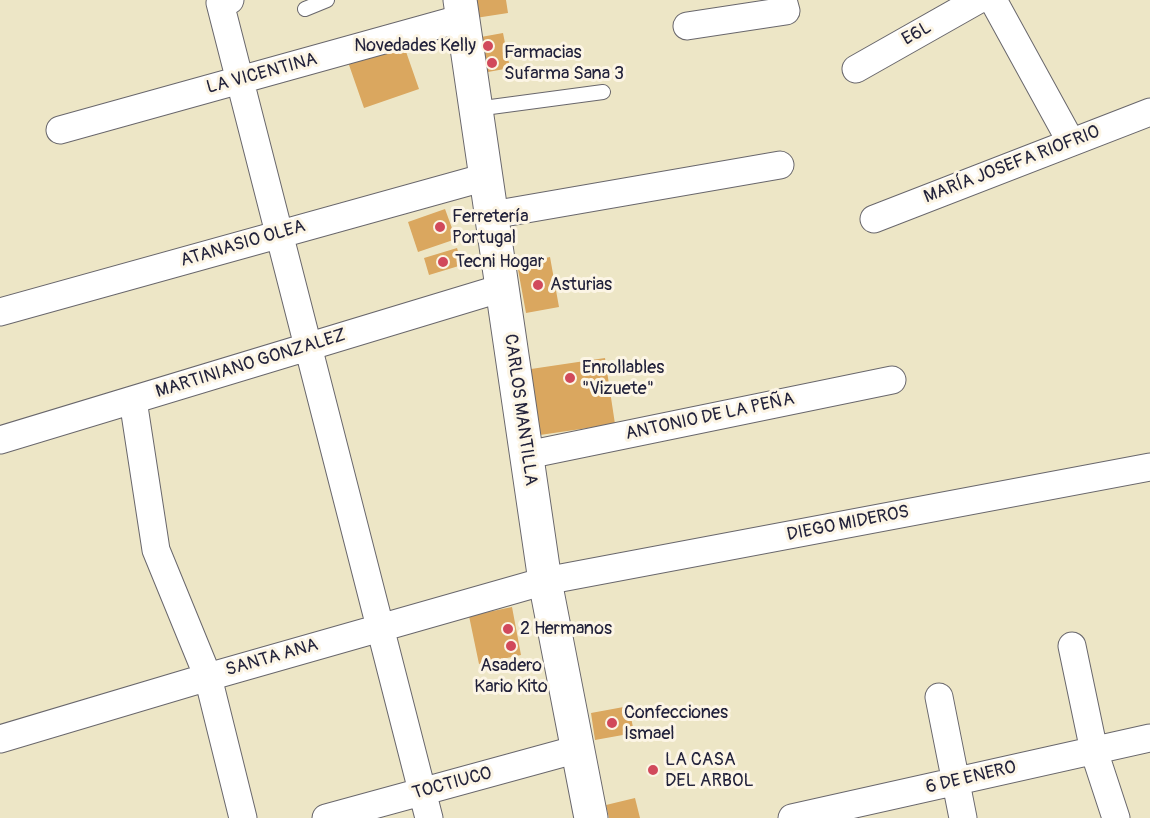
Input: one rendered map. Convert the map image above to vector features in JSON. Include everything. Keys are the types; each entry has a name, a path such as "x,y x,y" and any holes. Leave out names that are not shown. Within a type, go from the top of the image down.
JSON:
{"street":[{"path":"230,0 220,3 429,818"},
{"path":"687,26 786,11 783,0"},
{"name":"E6L","path":"856,69 978,0"},
{"path":"993,0 1071,142"},
{"name":"CARLOS MANTILLA","path":"462,9 545,581 591,818"},
{"name":"LA VICENTINA","path":"60,130 462,9"},
{"name":"MARÍA JOSEFA RIOFRIO","path":"874,219 1150,112"},
{"path":"492,215 780,165"},
{"name":"ATANASIO OLEA","path":"0,312 486,177"},
{"name":"MARTINIANO GONZALEZ","path":"0,440 502,288"},
{"name":"ANTONIO DE LA PEÑA","path":"527,455 892,380"},
{"path":"133,400 156,550 208,676 243,818"},
{"name":"DIEGO MIDEROS","path":"545,581 1150,467"},
{"name":"SANTA ANA","path":"0,739 208,676 545,581"},
{"path":"1072,646 1094,751 1116,818"},
{"path":"939,697 963,818"},
{"name":"6 DE ENERO","path":"792,818 1150,738"},
{"name":"TOCTIUCO","path":"326,818 421,806 578,749"}],"lane":[{"path":"306,9 327,0"},
{"path":"476,109 603,92"}],"building":[{"path":"466,0 506,0 508,13 469,19"},
{"path":"503,33 510,68 477,74 470,39"},
{"path":"403,43 419,89 364,108 348,62"},
{"path":"445,209 456,239 418,252 408,222"},
{"name":"Tecni Hogar","path":"457,248 462,265 429,275 424,258"},
{"name":"Asturias","path":"550,257 559,307 526,313 517,264"},
{"path":"605,358 615,424 540,435 531,369"},
{"path":"512,607 521,655 479,664 469,616"},
{"name":"Confecciones Ismael","path":"629,706 634,733 595,740 591,713"},
{"path":"635,798 640,818 609,818 606,805"}],"place":[{"name":"Novedades Kelly","path":"488,46"},
{"name":"Farmacias Sufarma Sana 3","path":"492,63"},
{"name":"Ferretería Portugal","path":"440,227"},
{"name":"Tecni Hogar","path":"443,262"},
{"name":"Asturias","path":"538,285"},
{"name":"Enrollables \"Vizuete\"","path":"570,378"},
{"name":"2 Hermanos","path":"508,629"},
{"name":"Asadero Kario Kito","path":"511,646"},
{"name":"Confecciones Ismael","path":"612,723"},
{"name":"LA CASA DEL ARBOL","path":"653,770"}]}
